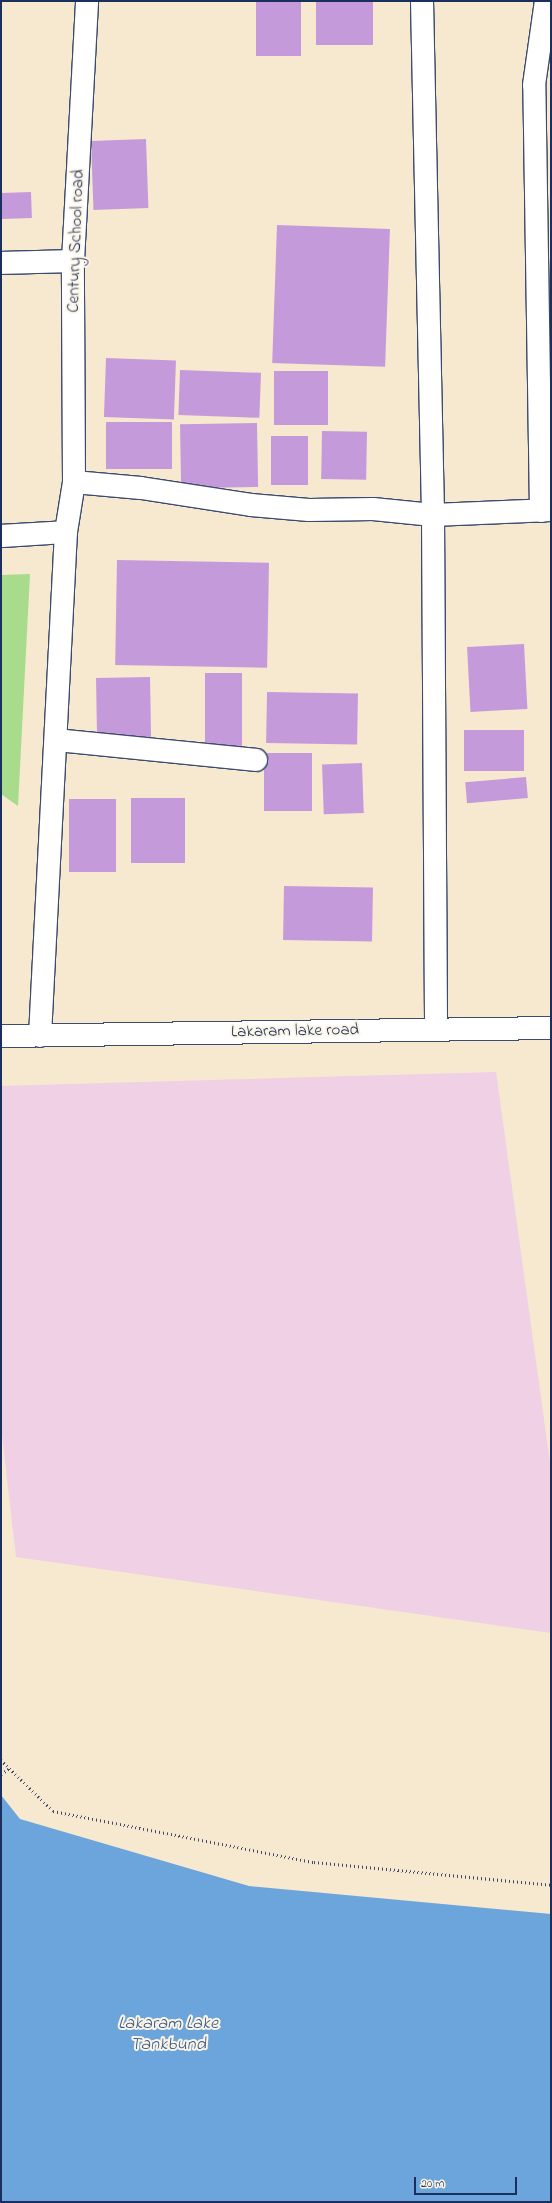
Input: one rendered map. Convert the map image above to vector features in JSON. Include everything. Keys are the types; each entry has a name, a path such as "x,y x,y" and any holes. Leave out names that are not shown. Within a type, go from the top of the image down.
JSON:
{"street":[{"name":"Century School road","path":"40,1036 66,532 74,482 73,261 87,1"},
{"path":"422,1 433,515 436,1028"},
{"path":"74,482 141,488 251,505 310,510 373,509 433,515 546,511 534,85 546,1"},
{"path":"1,262 73,261"},
{"path":"1,536 66,532"},
{"path":"56,740 256,760"},
{"name":"Lakaram lake road","path":"1,1036 436,1028 551,1028"}],"path":[{"path":"1,1760 53,1811 314,1862 551,1885"},
{"path":"1,1774 10,1768"}],"shaded area":[{"path":"496,1072 551,1470 551,1633 16,1557 1,1426 1,1086"}],"green space":[{"path":"30,574 18,806 1,794 1,575"}],"water":[{"name":"Lakaram Lake Tankbund","path":"1,1795 20,1819 249,1886 551,1914 551,2202 1,2202"}],"building":[{"path":"256,1 301,1 301,56 256,56"},
{"path":"316,1 373,1 373,45 316,45"},
{"path":"146,139 148,208 93,210 91,141"},
{"path":"31,192 32,218 2,219 1,193"},
{"path":"277,225 390,229 385,367 272,363"},
{"path":"106,358 176,360 174,419 104,417"},
{"path":"180,370 261,373 259,418 178,415"},
{"path":"274,371 328,371 328,425 274,425"},
{"path":"106,422 172,422 172,469 106,469"},
{"path":"257,423 258,487 181,488 180,424"},
{"path":"322,431 367,432 366,480 321,479"},
{"path":"271,436 308,436 308,485 271,485"},
{"path":"117,560 269,563 267,668 115,665"},
{"path":"524,644 527,709 470,712 467,647"},
{"path":"205,673 242,673 242,746 205,746"},
{"path":"150,677 151,740 97,741 96,678"},
{"path":"267,692 358,694 357,745 266,743"},
{"path":"464,730 524,730 524,771 464,771"},
{"path":"264,753 312,753 312,811 264,811"},
{"path":"362,763 364,813 324,814 322,764"},
{"path":"526,777 528,798 467,803 465,782"},
{"path":"131,798 185,798 185,863 131,863"},
{"path":"69,799 116,799 116,872 69,872"},
{"path":"284,886 373,888 372,942 283,940"}]}
